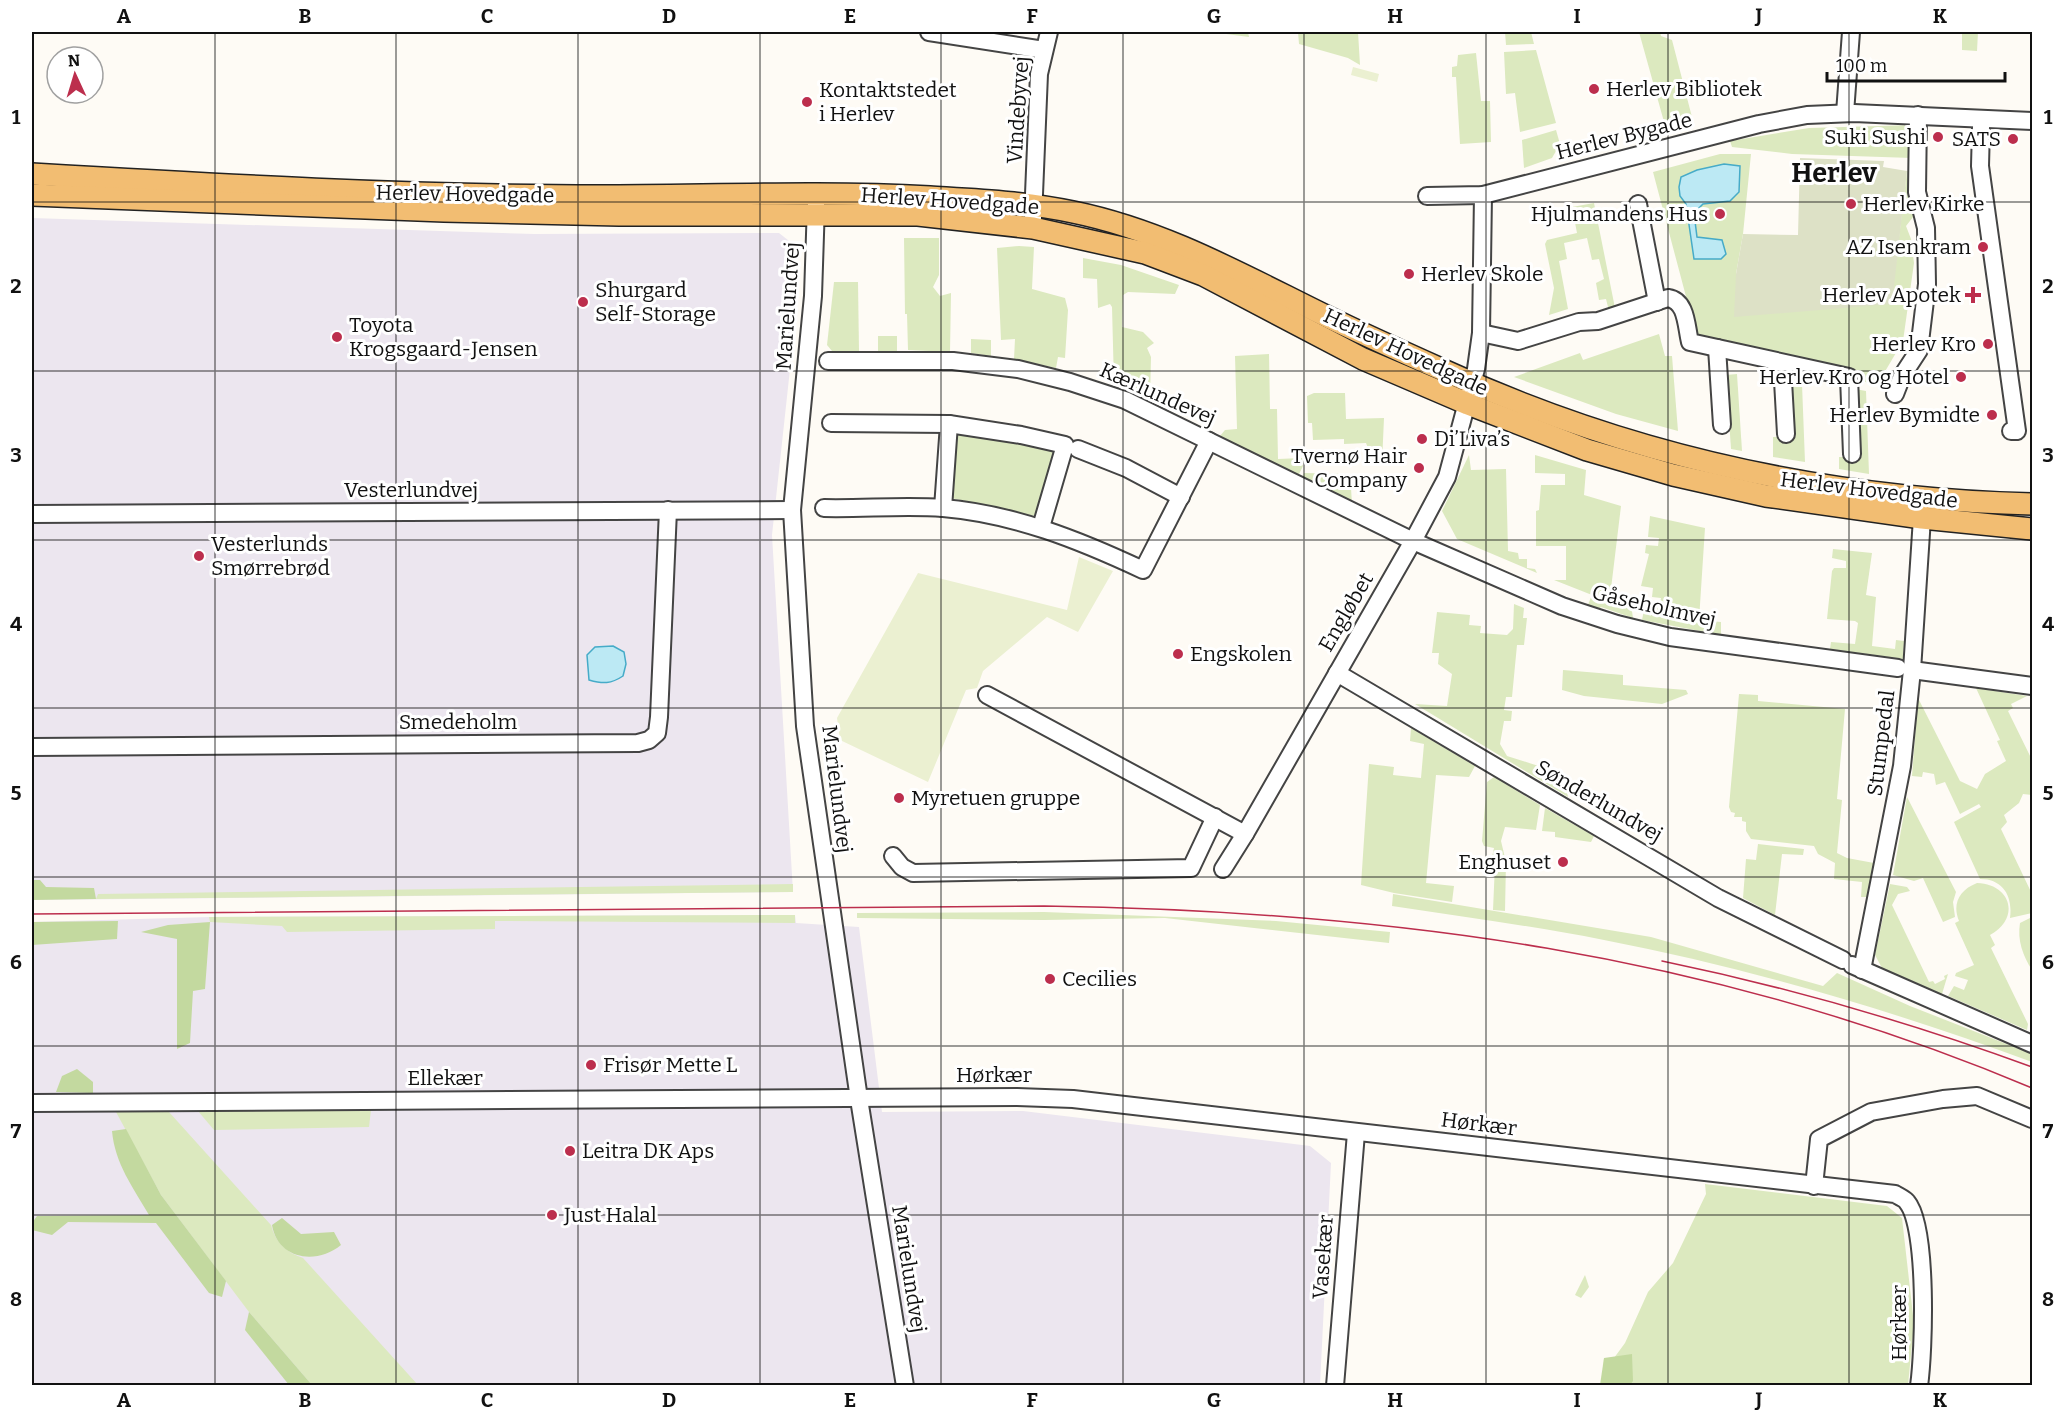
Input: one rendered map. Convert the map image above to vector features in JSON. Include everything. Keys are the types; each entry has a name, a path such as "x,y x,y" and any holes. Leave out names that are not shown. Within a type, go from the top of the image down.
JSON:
{"main road":[{"name":"Herlev Hovedgade","path":"32,174 465,195 875,194 1033,205 1096,217 1188,248 1473,383 1597,431 1681,457 1771,477 1925,500 2032,504"},
{"name":"Herlev Hovedgade","path":"32,195 444,211 816,216 918,215 1033,228 1145,253 1203,275 1363,358 1468,404 1587,450 1672,475 1766,496 1922,518 2032,529"}],"street":[{"path":"929,32 1044,50"},
{"name":"Vindebyvej","path":"1033,228 1039,74 1049,32"},
{"path":"1845,113 1851,32"},
{"name":"Herlev Bygade","path":"1427,196 1484,195 1759,124 1807,115 1845,113 2032,121"},
{"path":"1894,394 1902,376 1919,350 1927,284 1926,228 1917,192 1918,115"},
{"path":"1981,127 1980,166 2014,431"},
{"name":"Marielundvej","path":"816,194 813,296 792,510 805,726 859,1099 905,1386"},
{"path":"1468,404 1481,333 1484,195"},
{"path":"1638,204 1657,302"},
{"path":"1481,333 1518,341 1580,322 1598,321 1668,298 1677,299 1682,305 1690,342 1849,377 1852,454"},
{"path":"1717,348 1722,425"},
{"name":"Kærlundevej","path":"828,361 952,362 1037,373 1125,400 1413,541"},
{"path":"1782,363 1786,434"},
{"name":"Engløbet","path":"1222,869 1245,834 1413,541 1447,477 1468,404"},
{"path":"831,423 949,424 1021,435 1065,445 1041,527"},
{"path":"943,508 949,424"},
{"path":"824,508 943,508 1041,527 1083,542 1143,570 1209,441"},
{"path":"1078,449 1126,468 1181,497"},
{"name":"Smedeholm","path":"32,747 639,744 649,740 657,733 659,717 668,510"},
{"name":"Vesterlundvej","path":"32,514 792,510"},
{"name":"Stumpedal","path":"1850,964 1896,805 1905,669 1922,518"},
{"name":"Gåseholmvej","path":"1413,541 1562,606 1617,624 1688,640 2032,686"},
{"name":"Sønderlundvej","path":"1337,673 1718,898 1850,964 2032,1044"},
{"path":"987,695 1245,834"},
{"path":"893,856 902,867 913,873 1191,868 1215,817"},
{"path":"1814,1186 1819,1139 1871,1112 1900,1105 1977,1096 2032,1119"},
{"name":"Hørkær","path":"859,1099 1017,1097 1072,1099 1895,1194 1907,1202 1914,1224 1923,1294 1919,1386"},
{"name":"Ellekær","path":"32,1103 859,1099"},
{"name":"Vasekær","path":"1335,1386 1356,1133"}],"shaded area":[{"path":"32,218 534,234 779,233 793,244 797,283 795,323 772,535 793,892 32,900"},
{"path":"795,915 796,923 859,927 882,1112 1023,1111 1310,1146 1331,1163 1320,1385 32,1385 32,922 209,917"}],"green space":[{"path":"1211,32 1248,32 1249,37"},
{"path":"1298,32 1358,32 1360,65 1348,58 1299,44"},
{"path":"1505,32 1531,32 1534,44 1506,45"},
{"path":"1639,32 1660,32 1661,36 1672,40 1693,121 1666,129"},
{"path":"1962,32 1978,32 1977,51 1962,50"},
{"path":"1536,50 1556,123 1520,132 1515,93 1506,94 1504,52"},
{"path":"1476,53 1481,101 1490,101 1491,142 1460,144 1456,77 1452,77 1452,67 1457,66 1458,55"},
{"path":"1353,67 1379,74 1377,82 1351,75"},
{"path":"1913,125 1912,158 1792,154 1732,147 1730,141 1809,128"},
{"path":"1556,130 1560,144 1552,158 1524,168 1522,140"},
{"path":"1720,154 1751,154 1743,234 1736,274 1891,304 1907,171 1910,172 1917,212 1906,226 1911,239 1914,263 1903,341 1877,385 1697,338 1653,172"},
{"path":"1800,158 1884,161 1883,167 1907,171 1892,304 1734,317 1736,274 1743,234 1798,235"},
{"path":"1594,203 1615,308 1609,311 1606,299 1599,300 1596,283 1604,279 1599,259 1592,260 1587,238 1564,243 1567,259 1559,261 1568,309 1549,315 1554,288 1545,244 1547,240 1577,233 1572,207"},
{"path":"904,238 939,238 939,275 933,287 940,296 951,293 950,352 908,350"},
{"path":"1034,247 1032,289 1065,298 1068,310 1065,358 1058,357 1056,368 1014,359 1015,339 1001,340 997,248"},
{"path":"1083,258 1121,265 1179,285 1175,294 1128,292 1123,295 1122,327 1143,332 1154,343 1147,348 1151,357 1150,400 1114,384 1112,307 1110,304 1098,308 1097,279 1083,278"},
{"path":"834,282 858,282 859,351 832,351 827,345"},
{"path":"1659,334 1665,356 1672,356 1678,431 1616,414 1514,377 1580,353 1583,360"},
{"path":"878,336 897,336 897,351 878,351"},
{"path":"971,339 991,340 991,356 971,353"},
{"path":"1269,354 1270,409 1277,409 1278,459 1302,458 1303,466 1298,476 1220,436 1225,430 1237,429 1235,356"},
{"path":"1737,374 1742,451 1731,449 1726,375"},
{"path":"1802,384 1805,462 1773,457 1773,437 1793,436 1790,385"},
{"path":"1855,389 1866,391 1869,474 1839,469 1839,457 1851,457 1851,463 1856,462"},
{"path":"1314,393 1345,393 1346,419 1384,418 1382,463 1374,463 1366,443 1344,444 1344,439 1313,440 1312,423 1308,423 1307,396"},
{"path":"956,432 1059,449 1035,516 951,498"},
{"path":"1469,455 1471,470 1506,469 1508,551 1518,553 1519,559 1527,559 1527,568 1535,569 1537,573 1457,539 1442,511"},
{"path":"1535,455 1586,470 1584,495 1621,506 1610,597 1625,599 1624,604 1631,605 1633,618 1601,607 1597,611 1587,607 1592,595 1554,580 1566,580 1566,546 1536,546 1536,511 1539,510 1541,485 1565,485 1565,474 1535,473"},
{"path":"1304,473 1350,474 1352,503 1302,479"},
{"path":"1650,516 1705,528 1699,620 1721,622 1721,635 1642,620 1645,605 1659,608 1661,598 1652,597 1653,588 1641,586 1649,554 1645,553 1646,545 1658,546 1659,538 1648,537"},
{"path":"1833,549 1872,553 1866,595 1876,597 1872,646 1895,649 1896,640 1904,641 1903,659 1830,649 1831,642 1855,644 1858,623 1827,619 1832,571 1834,568 1846,568 1846,561 1832,558"},
{"path":"1079,557 1113,571 1078,632 1047,617 983,671 977,688 966,690 928,782 840,740 837,718 918,573 1067,610"},
{"path":"1514,604 1524,608 1523,618 1527,618 1524,645 1517,645 1512,697 1506,697 1504,710 1512,711 1511,721 1504,721 1500,744 1507,756 1564,774 1568,797 1415,704 1447,706 1452,674 1438,664 1439,653 1432,653 1437,612 1470,615 1469,625 1481,626 1480,633 1507,635 1513,629"},
{"path":"1563,670 1623,675 1623,685 1686,690 1688,694 1662,704 1584,696 1562,690"},
{"path":"1976,688 2027,696 2011,704 2013,708 2008,711 2032,760 2032,795 2023,794 2019,803 2004,815 2007,822 2001,829 2032,894 2032,913 2010,918 2010,903 2005,890 1995,882 1980,879 1954,822 1981,807 1979,804 1960,814 1945,782 1936,785 1934,774 1923,772 1922,777 1912,776 1918,698 1960,781 1977,789 1985,774 2006,761 1997,741 2000,740"},
{"path":"1739,694 1758,695 1758,701 1845,709 1837,799 1842,800 1837,853 1847,858 1874,863 1868,897 1861,897 1862,882 1834,879 1835,863 1818,854 1814,846 1751,839 1746,831 1746,822 1742,821 1742,817 1734,817 1735,813 1731,812 1729,807"},
{"path":"1411,728 1475,766 1469,777 1436,775 1426,883 1454,886 1452,902 1394,893 1361,885 1369,764 1394,767 1393,775 1421,778 1424,744 1410,741"},
{"path":"1494,777 1540,805 1536,830 1505,827 1501,841 1506,862 1505,911 1493,910 1495,864 1491,862 1494,848 1484,846 1482,841 1487,782"},
{"path":"1907,797 1956,892 1953,902 1955,917 1943,922 1923,878 1914,881 1893,875"},
{"path":"1545,808 1594,836 1591,842 1555,837 1555,832 1542,831"},
{"path":"1758,844 1804,849 1803,855 1782,854 1775,915 1743,898 1746,859 1756,860"},
{"path":"32,880 40,880 46,887 94,888 96,899 32,900"},
{"path":"1977,883 1998,889 2008,903 2006,920 1990,935 1995,945 1991,948 2028,1024 2027,1030 1948,996 1954,986 1964,990 1968,980 1955,976 1956,973 1974,965 1955,923 1959,921 1956,909 1959,898"},
{"path":"793,884 793,892 96,899 98,894"},
{"path":"1890,884 1907,887 1910,891 1898,894 1892,905 1929,982 1933,981 1935,984 1945,979 1944,976 1948,974 1942,994 1882,968 1875,955"},
{"path":"1393,894 1651,937 1823,986 1837,973 1910,1006 2032,1054 2032,1062 1874,1008 1767,977 1578,935 1392,906"},
{"path":"1044,912 1276,921 1390,932 1389,943 1165,918 1044,920 857,918 857,913"},
{"path":"795,915 795,923 495,921 495,929 287,932 282,926 210,922 209,917"},
{"path":"2032,917 2032,970 2022,948 2019,929 2020,923"},
{"path":"118,921 117,939 32,945 32,922"},
{"path":"210,922 205,989 193,991 190,1043 177,1049 177,939 141,932 168,925"},
{"path":"77,1069 93,1082 93,1093 56,1092 62,1076"},
{"path":"371,1110 369,1127 214,1130 198,1111"},
{"path":"116,1112 169,1112 271,1225 275,1237 282,1246 303,1258 418,1385 312,1385 249,1312 161,1195"},
{"path":"126,1129 161,1195 226,1281 222,1297 209,1293 156,1223 68,1222 52,1235 32,1230 32,1223 37,1216 149,1215 121,1165 114,1143 112,1131"},
{"path":"1705,1184 1887,1206 1902,1218 1914,1324 1908,1385 1602,1386 1604,1358 1614,1358 1625,1343 1648,1292 1673,1263 1706,1194"},
{"path":"282,1218 301,1234 334,1232 341,1245 321,1255 310,1257 290,1252 276,1237 272,1225"},
{"path":"1585,1275 1589,1287 1581,1298 1575,1295"},
{"path":"249,1312 312,1385 289,1385 245,1330"},
{"path":"1632,1354 1633,1381 1630,1385 1600,1385 1604,1358"}],"water":[{"path":"1724,164 1740,166 1739,192 1730,201 1703,204 1694,213 1697,237 1722,240 1726,254 1721,259 1694,259 1686,204 1680,196 1681,177 1697,170"},
{"path":"613,646 624,652 626,664 623,676 607,683 589,680 587,655 595,647"}],"tram line":[{"path":"32,914 1044,906 1172,910 1299,918 1424,930 1547,948 1670,972 1791,1003 1912,1042 2032,1088"},
{"path":"1662,961 1756,982 1849,1007 2032,1067"}],"place":[{"name":"Herlev Bibliotek","path":"1594,89"},
{"name":"Kontaktstedet i Herlev","path":"807,102"},
{"name":"Suki Sushi","path":"1938,137"},
{"name":"SATS","path":"2013,139"},
{"name":"Herlev Kirke","path":"1851,204"},
{"name":"Hjulmandens Hus","path":"1720,214"},
{"name":"AZ Isenkram","path":"1983,247"},
{"name":"Herlev Skole","path":"1409,274"},
{"name":"Herlev Apotek","path":"1973,295"},
{"name":"Shurgard Self-Storage","path":"583,302"},
{"name":"Toyota Krogsgaard-Jensen","path":"337,337"},
{"name":"Herlev Kro","path":"1988,344"},
{"name":"Herlev Kro og Hotel","path":"1961,377"},
{"name":"Herlev Bymidte","path":"1992,415"},
{"name":"Di’Liva’s","path":"1422,439"},
{"name":"Tvernø Hair Company","path":"1419,468"},
{"name":"Vesterlunds Smørrebrød","path":"199,556"},
{"name":"Engskolen","path":"1178,654"},
{"name":"Myretuen gruppe","path":"899,798"},
{"name":"Enghuset","path":"1563,862"},
{"name":"Cecilies","path":"1050,979"},
{"name":"Frisør Mette L","path":"591,1065"},
{"name":"Leitra DK Aps","path":"570,1151"},
{"name":"Just Halal","path":"552,1215"}],"district":[{"name":"Herlev","path":"1834,173"}]}
